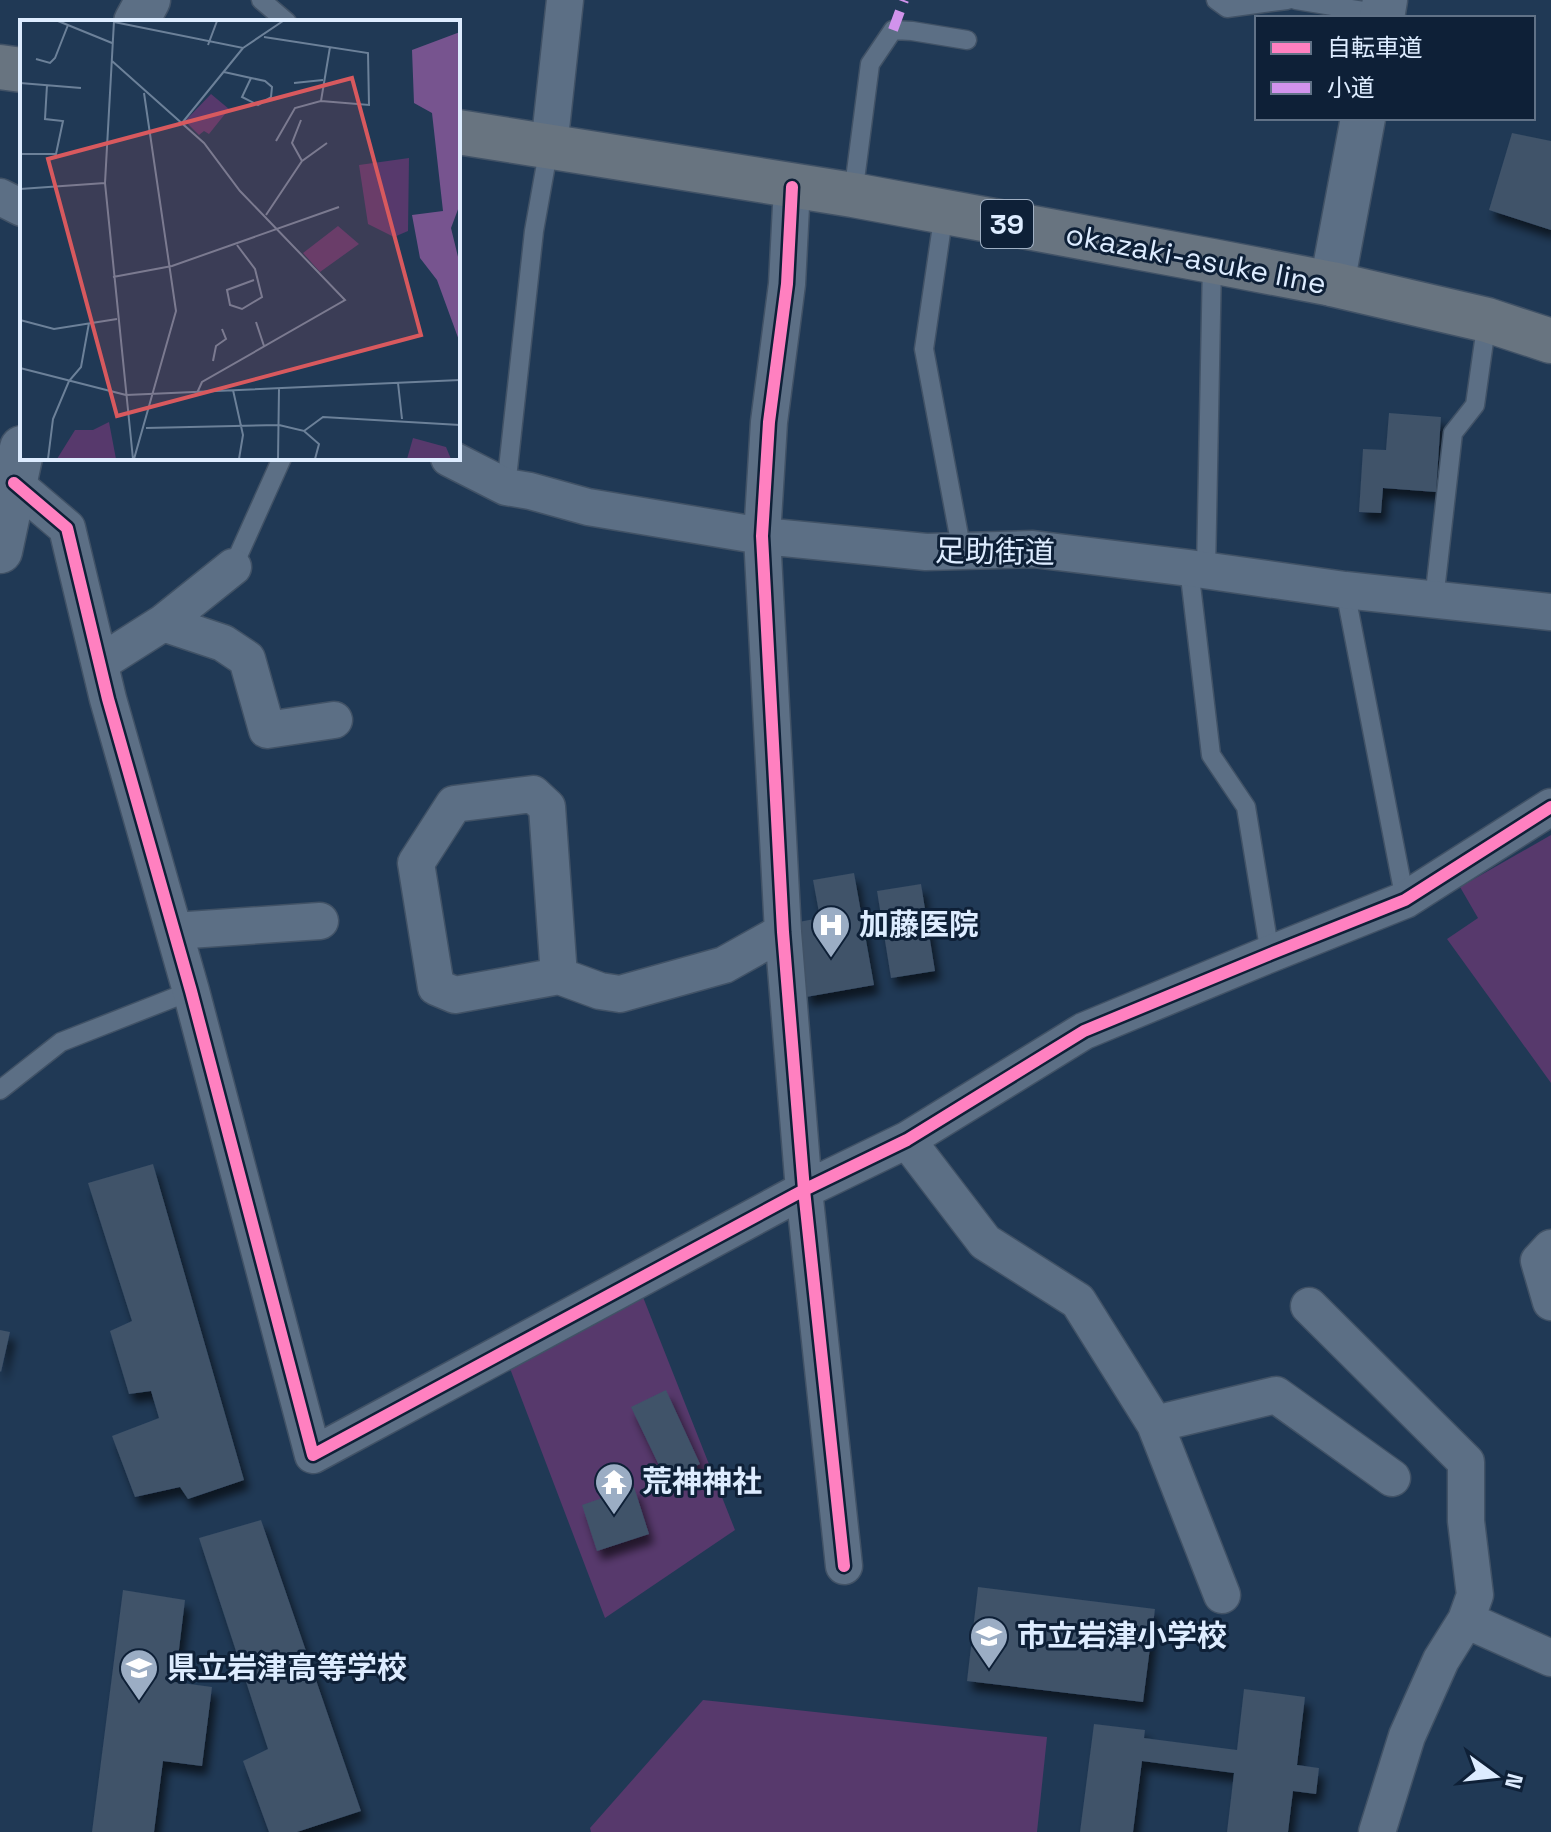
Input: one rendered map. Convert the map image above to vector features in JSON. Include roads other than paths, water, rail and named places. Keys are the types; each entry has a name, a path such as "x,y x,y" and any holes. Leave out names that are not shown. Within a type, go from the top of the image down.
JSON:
{"main road":[{"name":"okazaki-asuke line","path":"460,132 853,195 1212,261 1332,284 1487,320 1551,341"}],"street":[{"path":"137,20 148,0"},
{"path":"549,147 565,0"},
{"path":"1332,284 1363,120"},
{"path":"792,187 787,284 769,422 762,536 783,932 804,1190 844,1566"},
{"path":"0,197 20,207"},
{"name":"足助街道","path":"453,460 506,487 588,507 762,536 926,552 1033,549 1345,590 1551,612"},
{"path":"0,551 18,466"},
{"path":"18,466 67,528 112,713 191,991 313,1455 804,1190 907,1140 1084,1031 1405,900 1551,807"},
{"path":"100,663 163,623 233,567"},
{"path":"163,623 223,643 247,659 267,730 334,720"},
{"path":"559,976 547,807 533,794 454,804 416,863 436,987 455,995 559,976 600,991 620,994 724,965 783,932"},
{"path":"174,931 320,921"},
{"path":"907,1140 985,1242 1078,1301 1155,1424 1222,1595"},
{"path":"1551,1248 1539,1261 1551,1302"},
{"path":"1309,1306 1466,1462 1466,1521 1475,1595 1466,1620 1441,1660 1407,1736 1377,1832"},
{"path":"1155,1424 1276,1395 1392,1478"},
{"path":"1466,1620 1551,1658"}],"lane":[{"path":"261,0 285,20"},
{"path":"1216,0 1227,8 1287,0"},
{"path":"1296,0 1383,11"},
{"path":"853,195 870,64 893,30 967,40"},
{"path":"506,487 532,246 549,147"},
{"path":"944,212 924,349 962,552"},
{"path":"1212,261 1197,570 1211,755 1246,807 1270,954"},
{"path":"1434,600 1453,433 1475,405 1487,320"},
{"path":"233,567 281,460"},
{"path":"1345,590 1405,900"},
{"path":"0,1090 61,1042 191,991"}],"place":[{"name":"加藤医院","path":"831,959"},
{"name":"荒神神社","path":"614,1516"},
{"name":"市立岩津小学校","path":"989,1670"},
{"name":"県立岩津高等学校","path":"139,1702"}]}
